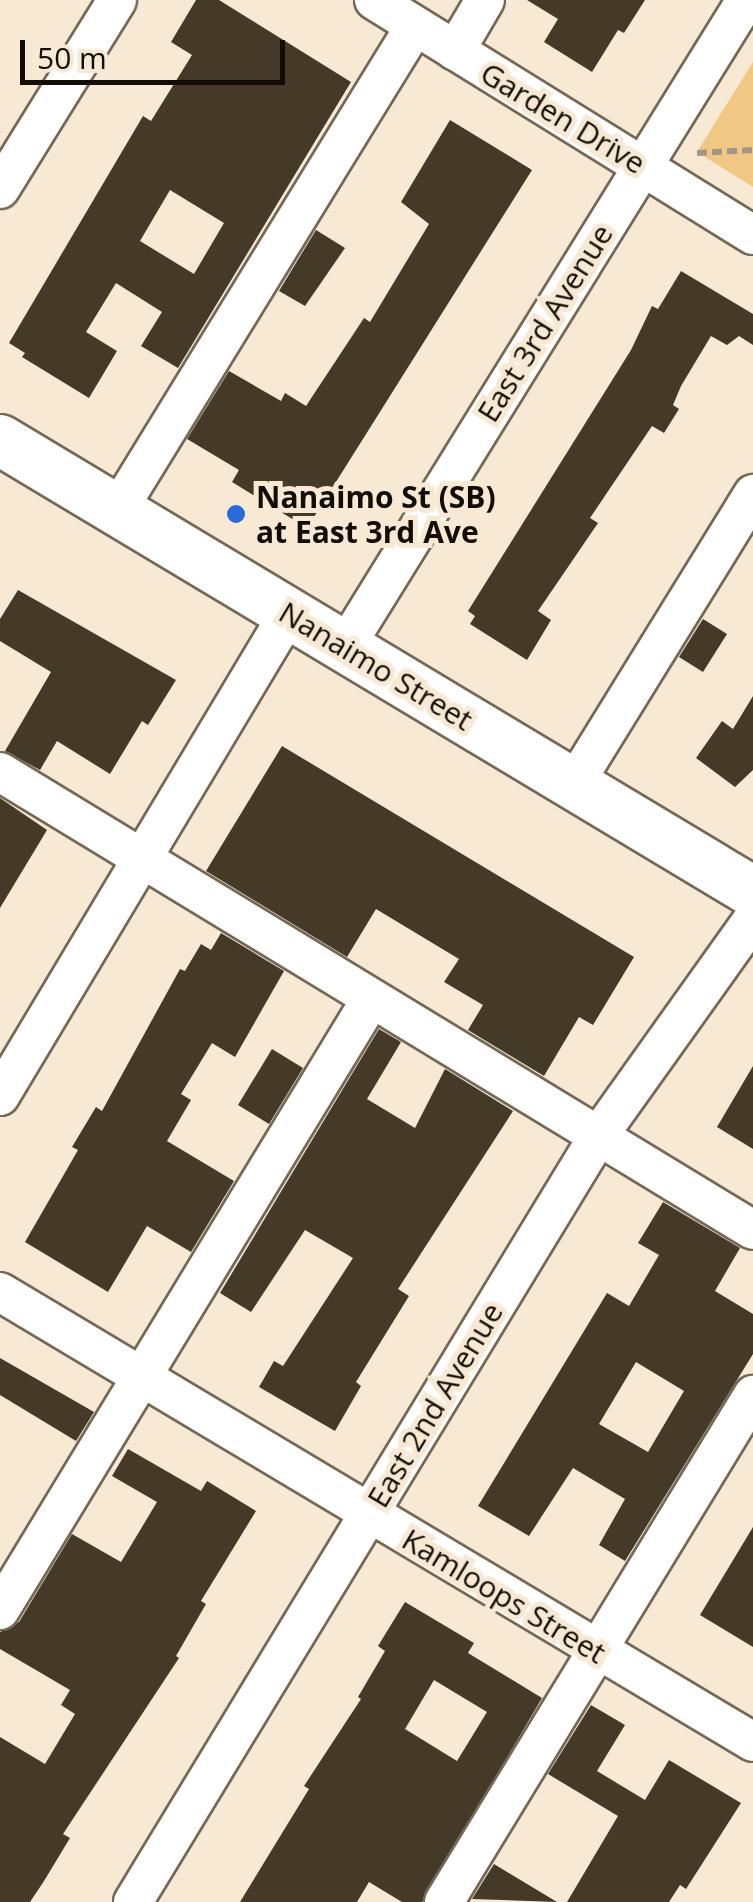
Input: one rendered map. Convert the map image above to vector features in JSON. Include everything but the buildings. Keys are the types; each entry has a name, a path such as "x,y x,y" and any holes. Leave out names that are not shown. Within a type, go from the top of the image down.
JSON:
{"main road":[{"name":"Nanaimo Street","path":"0,440 753,892"}],"street":[{"path":"0,190 117,0"},
{"name":"Garden Drive","path":"374,0 753,235"},
{"path":"455,51 485,0"},
{"name":"East 3rd Avenue","path":"345,647 746,0"},
{"path":"117,510 416,26"},
{"path":"574,784 753,494"},
{"path":"0,1096 289,613"},
{"path":"0,772 753,1230"},
{"name":"East 2nd Avenue","path":"134,1902 600,1135 753,919"},
{"path":"0,1610 138,1376 371,999"},
{"name":"Kamloops Street","path":"0,1292 597,1653 753,1742"},
{"path":"444,1902 753,1395"}],"path":[{"path":"697,153 753,150"}],"shaded area":[{"path":"753,62 753,187 697,152"}],"place":[{"name":"Nanaimo St (SB) at East 3rd Ave","path":"236,514"}]}
